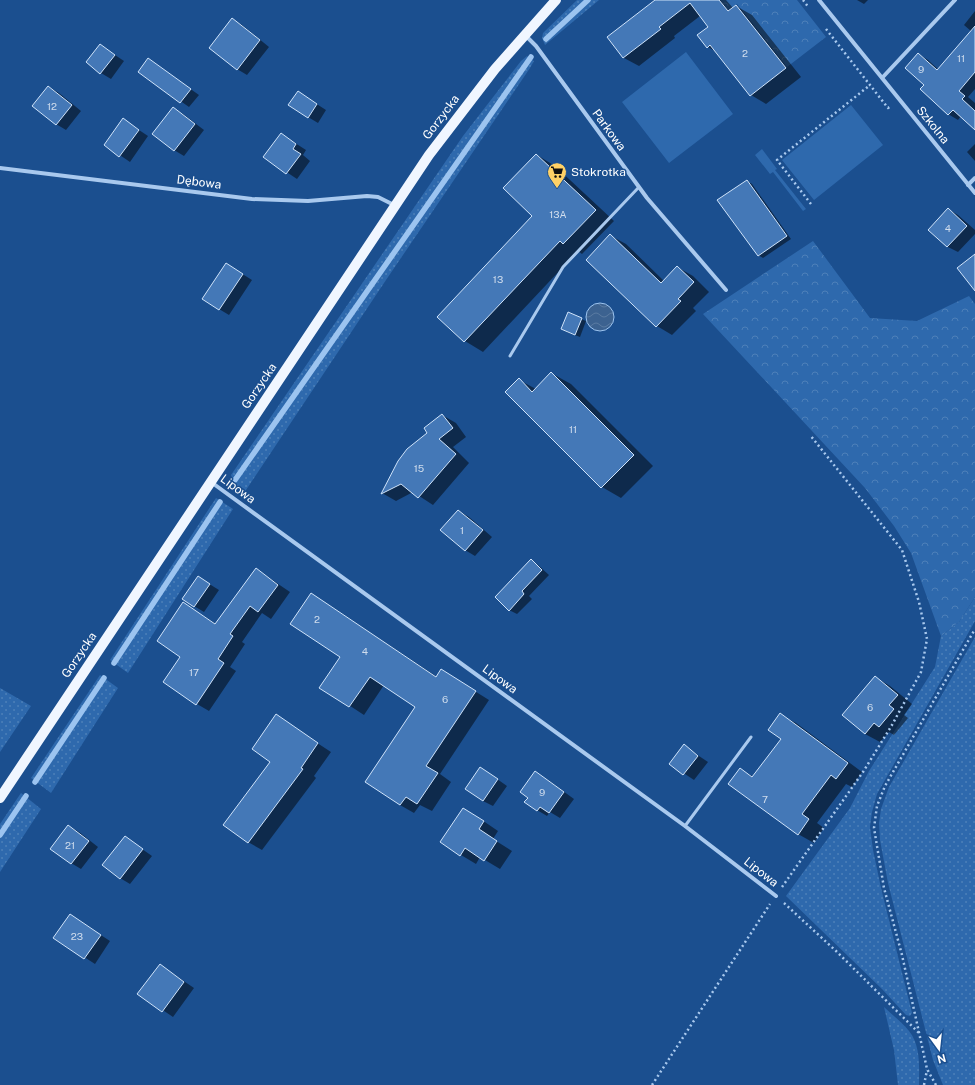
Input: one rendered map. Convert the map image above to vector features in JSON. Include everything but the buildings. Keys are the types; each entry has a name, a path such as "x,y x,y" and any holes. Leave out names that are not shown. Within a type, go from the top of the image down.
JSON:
{"main road":[{"name":"Gorzycka","path":"0,798 395,205 458,116 525,34 556,0"}],"street":[{"name":"Szkolna","path":"819,0 975,193"},
{"path":"882,78 955,0"},
{"name":"Parkowa","path":"525,34 536,46 647,198 726,290"},
{"name":"Dębowa","path":"0,168 252,199 308,200 367,196 378,197 395,205"},
{"path":"968,185 975,178"},
{"name":"Lipowa","path":"211,481 685,826 776,896"}],"lane":[{"path":"510,356 563,267 639,187"},
{"path":"685,826 751,737"}],"path":[{"path":"811,204 777,160 870,85"},
{"path":"652,1085 776,896 864,772 921,672 927,639 919,602 902,550 810,435"},
{"path":"936,1085 927,1069 902,955 884,888 874,828 876,806 884,786 975,628"},
{"path":"776,896 836,951 920,1034"},
{"path":"924,1085 927,1069"}],"green space":[{"path":"577,0 599,0 545,45 542,38 543,33"},
{"path":"720,0 797,0 826,37 787,67 737,4 728,10"},
{"path":"686,52 733,114 669,163 622,102"},
{"path":"527,56 534,61 530,68 244,493 236,488 231,475 463,136 521,61"},
{"path":"851,105 883,145 814,200 782,160"},
{"path":"762,149 777,169 775,170 806,209 803,211 773,172 770,174 755,155"},
{"path":"813,241 870,318 917,321 969,296 975,304 975,597 959,622 941,636 911,553 894,526 865,488 703,314"},
{"path":"216,498 233,509 128,673 110,660"},
{"path":"975,597 975,621 877,794 872,812 870,827 873,850 912,1013 910,1016 906,1015 882,989 786,896 850,808 869,771 935,667 941,636 959,622"},
{"path":"975,637 975,1085 943,1085 933,1060 888,883 880,840 879,823 881,809 889,787"},
{"path":"100,675 118,688 51,793 31,778"},
{"path":"0,688 31,706 0,752"},
{"path":"21,793 41,809 0,872 0,824"},
{"path":"884,1007 909,1031 916,1043 919,1064 919,1085 898,1085 894,1050"}],"water":[{"path":"600,303 610,307 614,317 610,327 600,331 590,327 586,317 590,307"}],"waterway":[{"path":"546,39 588,0"},
{"path":"235,480 531,57"},
{"path":"114,663 220,502"},
{"path":"35,782 104,678"},
{"path":"0,835 26,796"}],"place":[{"name":"Stokrotka","path":"557,189"}]}
